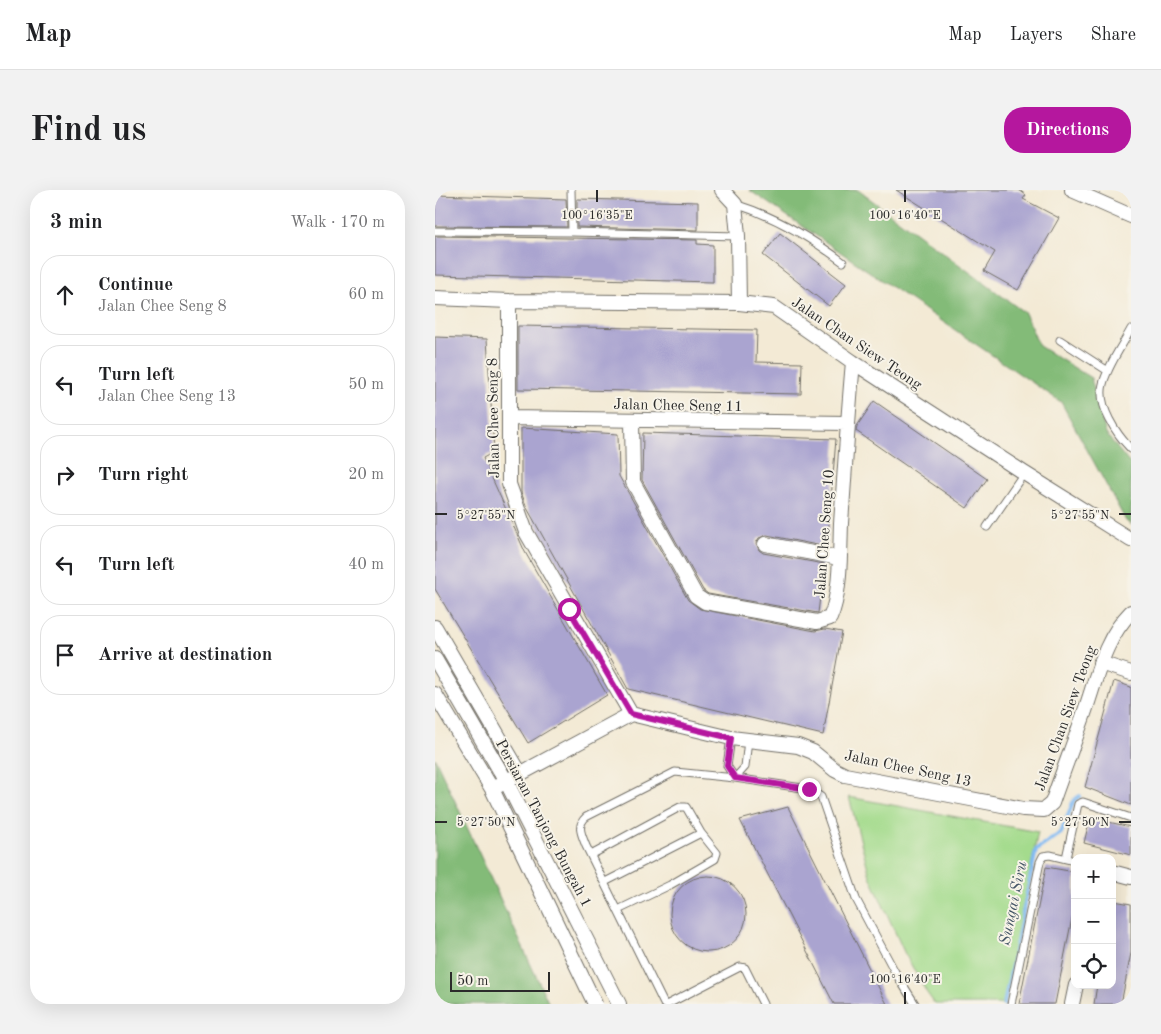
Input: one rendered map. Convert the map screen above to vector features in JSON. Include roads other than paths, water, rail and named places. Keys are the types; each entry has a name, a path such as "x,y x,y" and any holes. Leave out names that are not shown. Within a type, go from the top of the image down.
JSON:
{"street":[{"path":"722,190 735,204 738,236 739,303"},
{"path":"1072,190 1131,216"},
{"name":"Jalan Chan Siew Teong","path":"435,298 509,301 739,303 775,307 853,362 1131,540"},
{"name":"Jalan Chee Seng 8","path":"509,301 509,484 526,532 631,714"},
{"name":"Jalan Chee Seng 10","path":"632,421 633,482 696,596 705,602 817,622 830,618 835,608 847,423 853,362"},
{"name":"Jalan Chee Seng 11","path":"509,418 847,423"},
{"path":"765,544 839,558"},
{"name":"Jalan Chan Siew Teong","path":"1044,810 1052,803 1087,706 1100,663 1115,631 1131,612"},
{"name":"Persiaran Tanjong Bungah 1","path":"435,627 520,773"},
{"name":"Persiaran Tanjong Bungah 1","path":"435,660 506,781 619,1004"},
{"path":"1100,663 1131,673"},
{"name":"Persiaran Tanjong Bungah 1","path":"435,694 492,789 595,1004"},
{"path":"492,789 631,714"},
{"name":"Jalan Chee Seng 13","path":"631,714 731,738 798,746 813,752 835,770 845,775 1023,809 1044,810"},
{"path":"1116,873 1131,877"},
{"path":"1072,1004 1075,989"}],"lane":[{"path":"571,190 571,232"},
{"path":"735,204 756,211 788,227 826,249 843,262"},
{"path":"435,231 738,236"},
{"path":"1130,333 1108,371 1102,385 1102,397 1111,424 1131,450"},
{"path":"1060,340 1108,371"},
{"path":"987,527 1024,473"},
{"path":"731,738 727,766 735,778"},
{"path":"735,778 745,767 748,740"},
{"path":"664,1004 591,855 581,833 580,826 581,821 627,795 675,772 735,778 809,789 821,797 856,899 895,972 915,1004"},
{"path":"1066,858 1078,804 1083,802 1131,818"},
{"path":"591,855 680,807 685,807 689,811 701,834 717,853 715,859 670,885 618,910"},
{"path":"605,882 701,834"},
{"path":"1011,1004 1040,862 1043,856 1050,855 1071,860"},
{"path":"668,1004 740,967 745,968 763,1004"}],"waterway":[{"name":"Sungai Siru","path":"1004,1004 1036,850 1061,833 1074,800 1080,796"}]}
